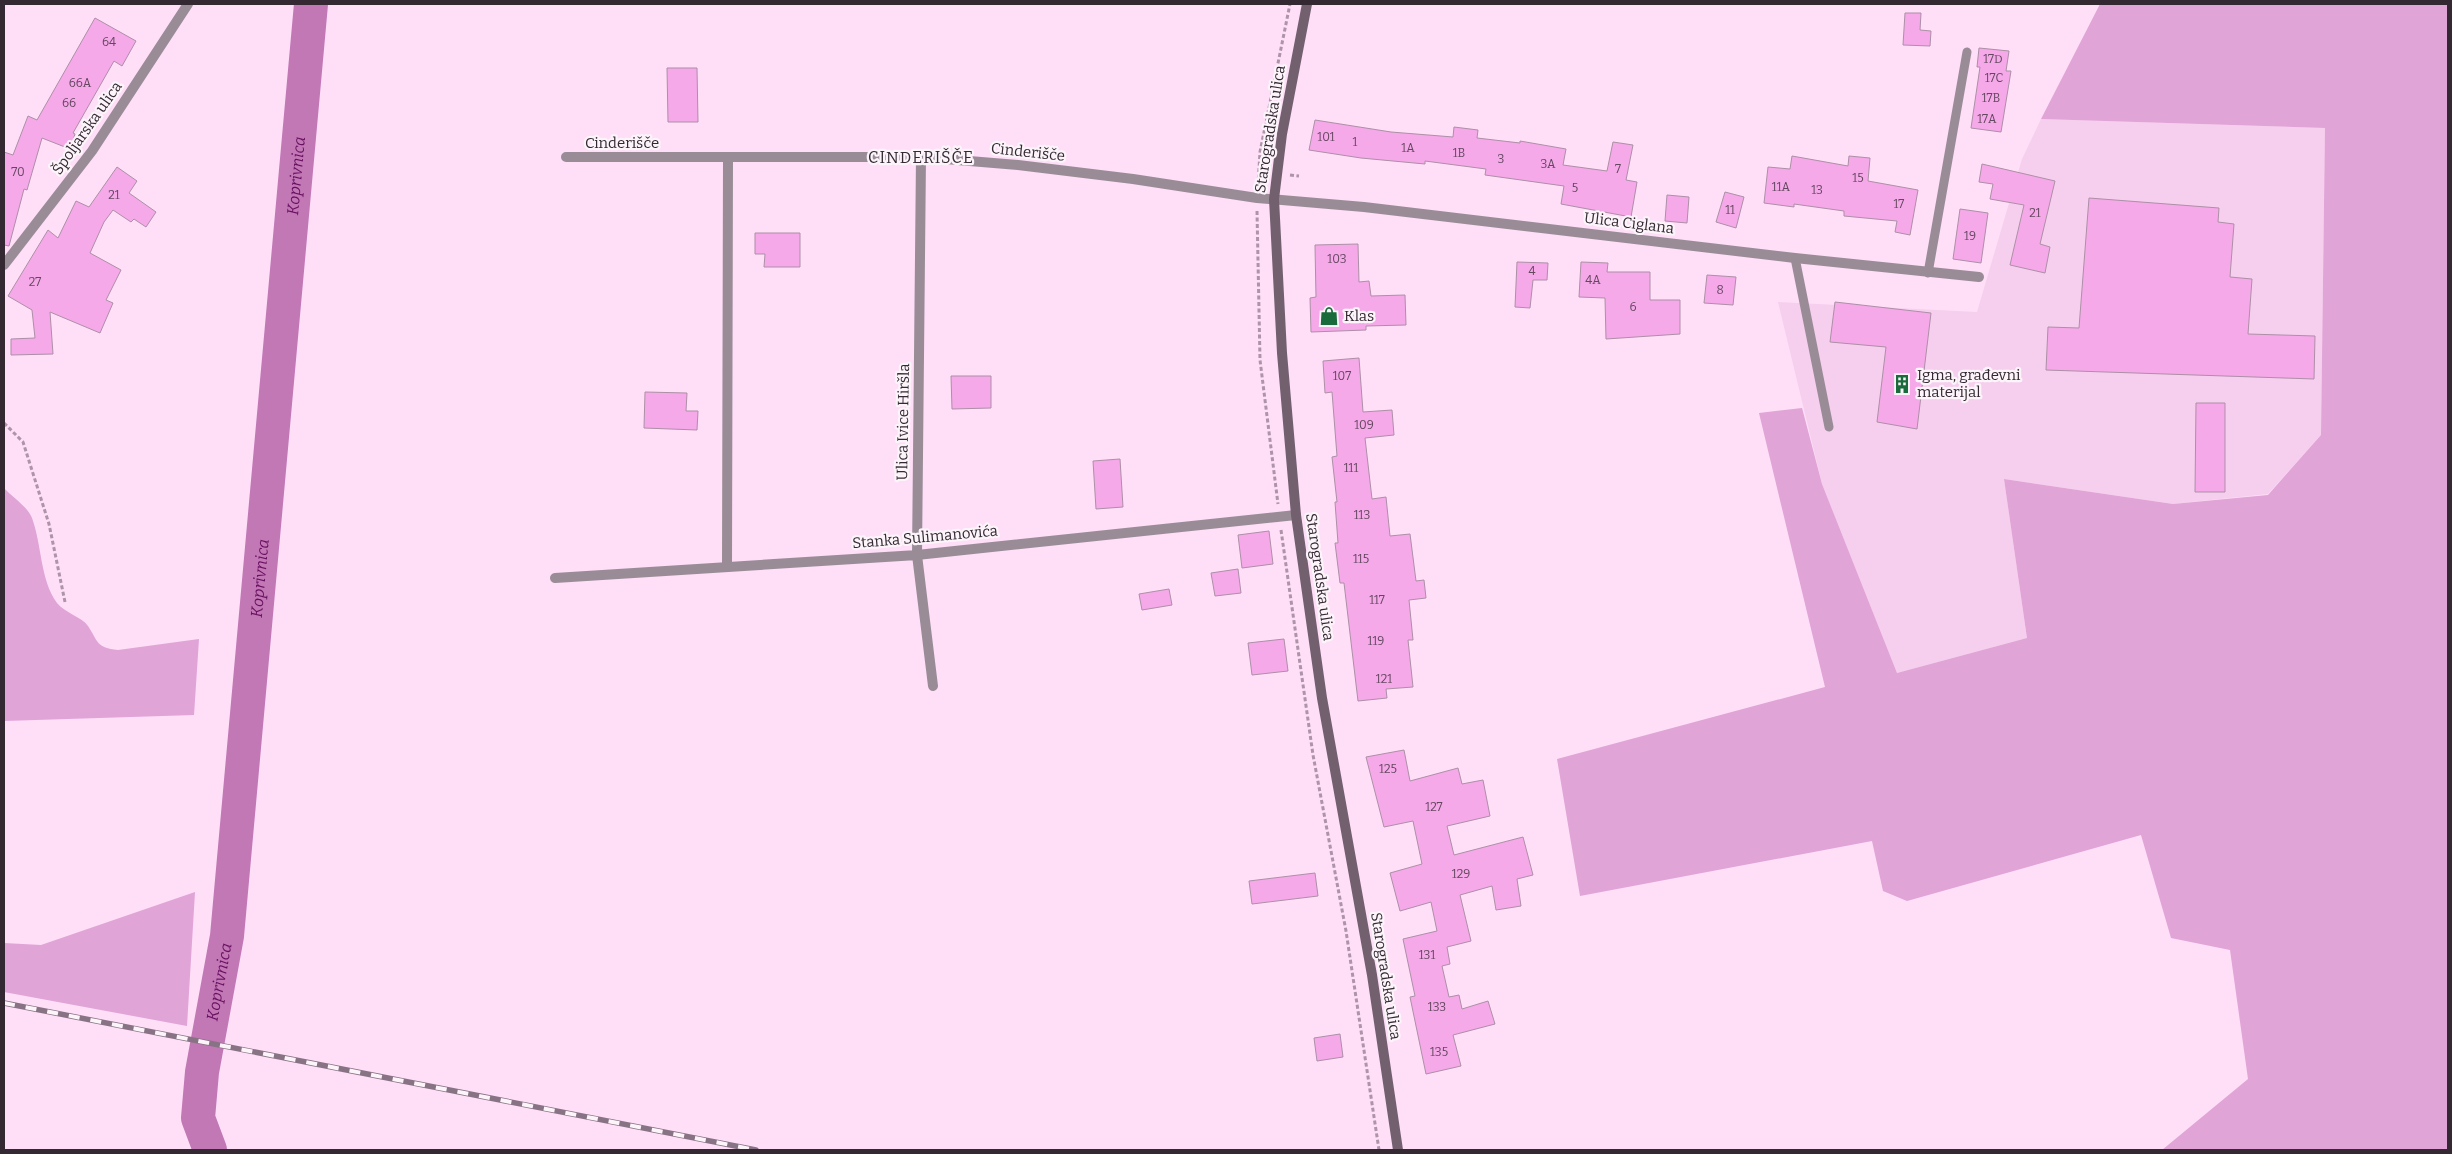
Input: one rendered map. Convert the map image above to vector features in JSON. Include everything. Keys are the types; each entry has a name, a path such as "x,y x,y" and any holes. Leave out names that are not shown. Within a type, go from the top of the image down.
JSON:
{"main road":[{"name":"Starogradska ulica","path":"1306,4 1282,134 1274,200 1282,353 1296,515 1322,698 1372,974 1398,1150"}],"street":[{"name":"Špoljarska ulica","path":"4,265 92,152 188,4"},
{"name":"Cinderišče","path":"566,157 921,157 1027,166 1274,200"},
{"name":"Ulica Ivice Hiršla","path":"921,157 917,555 933,686"},
{"path":"727,567 728,158"},
{"name":"Ulica Ciglana","path":"1274,200 1364,207 1795,258 1979,277"},
{"name":"Stanka Sulimanovića","path":"555,578 917,555 1296,515"}],"lane":[{"path":"1928,273 1967,52"},
{"path":"1795,258 1829,427"}],"path":[{"path":"4,423 23,442 49,524 65,602"}],"shaded area":[{"path":"2100,4 2448,4 2448,1150 2162,1150 2248,1079 2230,950 2171,938 2141,835 1907,901 1883,891 1872,841 1580,896 1557,759 1825,687 1759,413 1802,408 1822,484 1897,673 2027,638 2004,479 2173,504 2268,495 2321,435 2325,128 2041,119"},
{"path":"2041,119 2325,128 2321,435 2268,494 2173,504 2004,479 2027,638 1897,673 1822,484 1778,302 1977,312 2022,159"},
{"path":"4,488 23,506 32,518 44,573 51,594 64,610 78,617 88,626 98,643 105,648 118,650 199,639 194,715 4,721"},
{"path":"195,892 187,1026 4,992 4,943 41,945"}],"building":[{"path":"1905,13 1921,13 1920,30 1931,31 1930,46 1903,45"},
{"path":"95,18 136,41 122,66 114,61 73,133 75,134 70,149 42,138 27,190 24,189 9,246 4,245 4,152 13,155 28,116 37,120"},
{"path":"1979,48 2009,51 2006,71 2011,71 2001,132 1971,128 1980,67 1977,67"},
{"path":"667,68 697,68 698,122 668,122"},
{"path":"1315,120 1391,132 1453,137 1454,127 1478,130 1477,138 1520,143 1520,141 1566,149 1563,165 1607,171 1613,142 1633,145 1626,180 1637,182 1631,217 1561,204 1564,186 1485,175 1486,169 1425,161 1425,164 1361,158 1309,150"},
{"path":"1792,156 1848,166 1849,156 1870,158 1868,181 1918,190 1910,235 1895,232 1897,221 1844,216 1844,211 1794,204 1794,207 1764,203 1768,167 1790,169"},
{"path":"1982,164 2055,181 2040,244 2050,247 2045,273 2010,265 2024,205 1990,199 1993,184 1979,182"},
{"path":"117,167 137,181 129,193 156,212 146,227 134,219 131,222 113,210 104,222 90,253 121,270 106,300 113,303 100,333 50,312 53,354 11,355 11,339 35,338 32,310 8,296 48,230 58,238 76,201 89,207"},
{"path":"1725,192 1744,197 1736,228 1716,222"},
{"path":"1667,195 1689,197 1687,223 1665,221"},
{"path":"2089,198 2219,208 2218,222 2234,224 2230,277 2252,279 2248,334 2315,336 2314,379 2046,370 2048,327 2079,328"},
{"path":"1960,209 1988,213 1981,263 1953,259"},
{"path":"755,233 800,233 800,267 764,267 765,254 755,254"},
{"path":"1358,244 1359,282 1369,281 1371,296 1405,295 1406,325 1366,326 1366,330 1311,332 1310,298 1316,297 1315,245"},
{"path":"1517,262 1548,263 1547,280 1533,280 1530,308 1515,307"},
{"path":"1581,262 1608,263 1607,272 1650,272 1650,300 1680,300 1680,334 1606,339 1605,298 1579,297"},
{"path":"1707,275 1736,277 1733,305 1704,303"},
{"name":"Igma, građevni materijal","path":"1835,302 1931,313 1917,429 1877,422 1886,347 1830,342"},
{"path":"1359,358 1363,412 1392,410 1394,435 1365,438 1372,499 1386,497 1390,536 1410,534 1416,581 1424,580 1426,598 1409,600 1413,640 1408,640 1413,687 1386,689 1387,698 1358,701 1344,583 1340,583 1335,543 1338,543 1335,502 1337,502 1332,457 1337,456 1332,392 1325,393 1323,361"},
{"path":"951,376 991,376 991,408 952,409"},
{"path":"645,392 687,393 686,411 698,411 697,430 644,428"},
{"path":"2196,403 2225,403 2225,492 2195,492"},
{"path":"1120,459 1123,507 1096,509 1093,461"},
{"path":"1269,531 1273,564 1242,568 1238,535"},
{"path":"1238,569 1241,593 1215,596 1211,573"},
{"path":"1169,589 1172,605 1142,610 1139,594"},
{"path":"1284,639 1288,671 1252,675 1248,643"},
{"path":"1404,750 1410,781 1458,768 1462,784 1483,780 1490,816 1447,826 1454,855 1523,837 1533,875 1517,879 1521,906 1496,910 1492,886 1460,895 1471,941 1447,947 1450,964 1442,966 1449,997 1459,995 1462,1009 1488,1001 1495,1024 1453,1035 1461,1066 1426,1074 1410,997 1415,996 1403,939 1437,931 1431,902 1400,911 1390,873 1422,864 1413,821 1384,827 1366,757"},
{"path":"1315,873 1318,896 1252,904 1249,881"},
{"path":"1340,1034 1343,1057 1317,1061 1314,1038"}],"waterway":[{"name":"Koprivnica","path":"210,1150 198,1118 202,1072 227,936 311,4"}],"railway":[{"path":"4,1003 756,1150"}],"place":[{"name":"Klas","path":"1329,316"},
{"name":"Igma, građevni materijal","path":"1902,384"}],"district":[{"name":"CINDERIŠČE","path":"921,157"}]}
